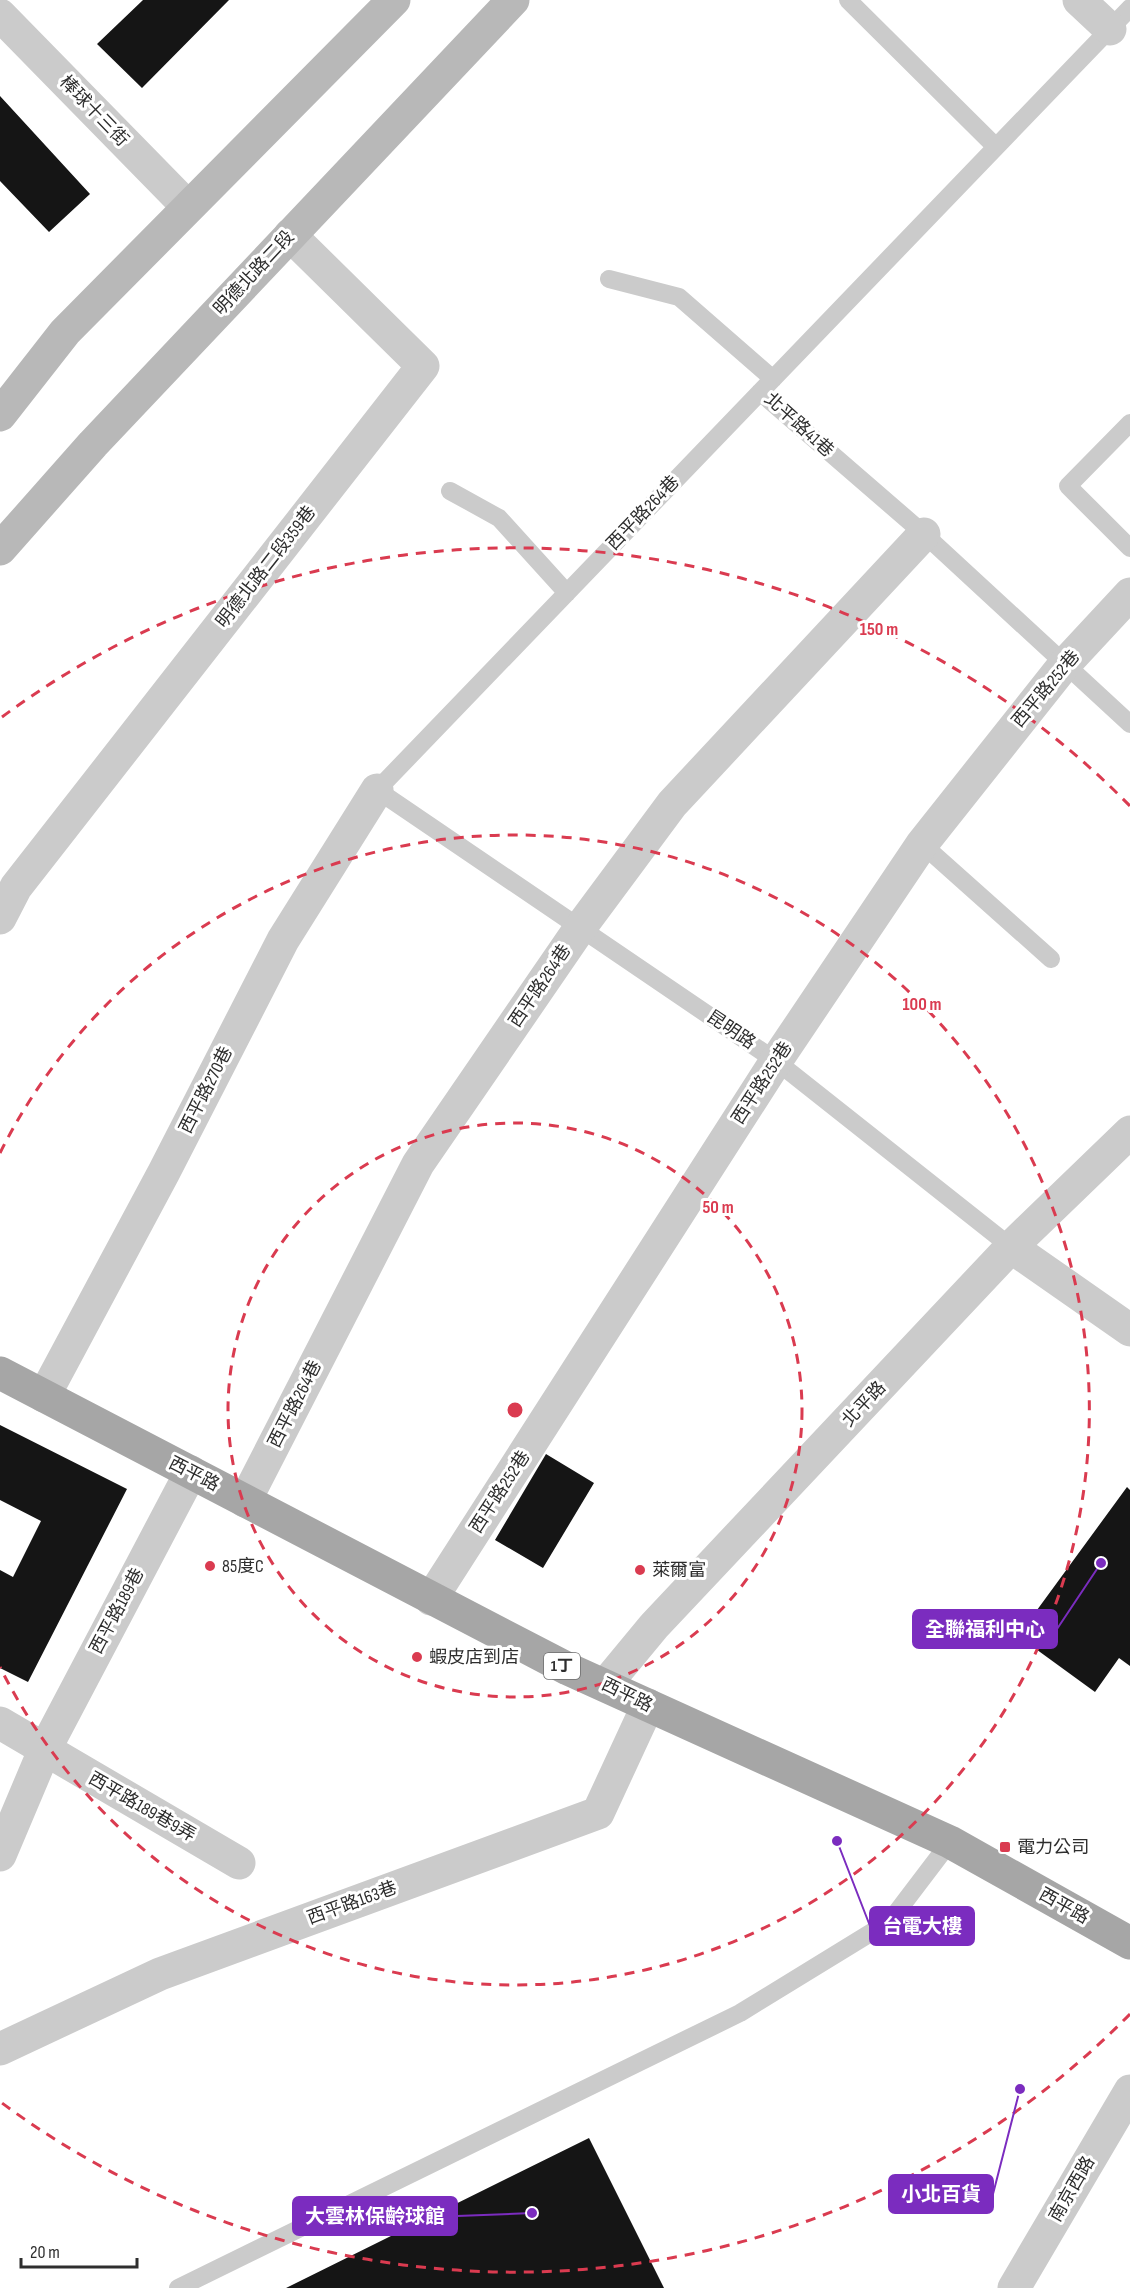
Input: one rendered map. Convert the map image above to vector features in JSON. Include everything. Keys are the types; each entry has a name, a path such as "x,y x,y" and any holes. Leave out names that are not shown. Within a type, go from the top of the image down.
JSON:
{"main road":[{"path":"0,415 65,332 187,206 394,0"},
{"name":"明德北路二段","path":"0,549 93,444 513,0"},
{"name":"西平路","path":"0,1373 568,1669 606,1684 950,1842 1130,1943"}],"street":[{"path":"1079,0 1120,18"},
{"name":"棒球十三街","path":"0,15 187,206"},
{"name":"明德北路二段359巷","path":"0,918 16,887 423,366 290,236"},
{"name":"西平路264巷","path":"245,1500 418,1164 580,928 672,804 924,534"},
{"name":"西平路252巷","path":"431,1599 776,1061 922,844 1064,665 1130,594"},
{"name":"西平路270巷","path":"44,1396 164,1172 283,940 377,790"},
{"name":"北平路","path":"606,1684 654,1626 1011,1247 1130,1132"},
{"name":"昆明路","path":"1011,1247 1130,1330"},
{"name":"西平路189巷","path":"0,1855 44,1750 191,1472"},
{"name":"西平路163巷","path":"0,2049 160,1974 598,1813 648,1705"},
{"path":"0,1723 44,1750"},
{"name":"西平路189巷9弄","path":"44,1750 239,1863"},
{"name":"南京西路","path":"1014,2288 1130,2091"}],"lane":[{"path":"848,0 996,147"},
{"name":"北平路41巷","path":"1120,18 760,393 924,534 1130,724"},
{"path":"609,279 679,297 773,379"},
{"name":"西平路264巷","path":"377,790 760,393"},
{"path":"1130,423 1068,486 1130,548"},
{"path":"450,491 499,518 567,593"},
{"name":"昆明路","path":"377,790 776,1061 1011,1247"},
{"path":"922,844 1052,958"},
{"path":"186,2286 740,2013 890,1921 950,1842"}],"building":[{"path":"143,0 229,0 142,88 97,44"},
{"path":"0,96 90,194 49,232 0,181"},
{"path":"0,1425 127,1489 28,1682 0,1668 0,1570 13,1577 41,1521 0,1500"},
{"path":"546,1454 594,1483 543,1568 495,1540"},
{"path":"1127,1487 1130,1490 1130,1666 1119,1658 1095,1692 1018,1636"},
{"path":"589,2138 664,2288 286,2288"}],"place":[{"name":"全聯福利中心","path":"1101,1563"},
{"name":"85度C","path":"210,1566"},
{"name":"萊爾富","path":"640,1570"},
{"name":"蝦皮店到店","path":"417,1657"},
{"name":"台電大樓","path":"837,1841"},
{"name":"電力公司","path":"1005,1847"},
{"name":"小北百貨","path":"1020,2089"},
{"name":"大雲林保齡球館","path":"532,2213"}]}
